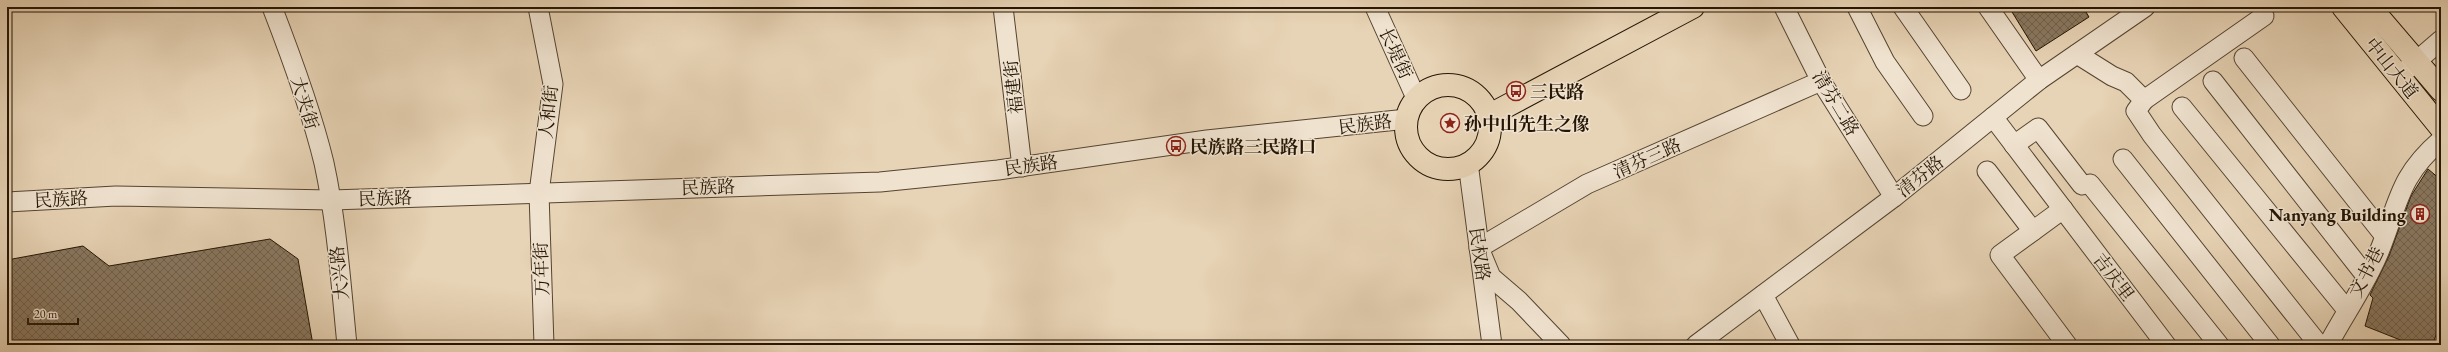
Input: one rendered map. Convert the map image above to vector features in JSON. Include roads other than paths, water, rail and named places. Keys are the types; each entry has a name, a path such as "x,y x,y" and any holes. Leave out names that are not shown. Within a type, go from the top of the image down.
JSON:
{"main road":[{"path":"1488,116 1693,7"},
{"name":"中山大道","path":"2343,7 2441,128"},
{"name":"中山大道","path":"2370,7 2441,90"},
{"path":"1443,86 1456,86 1474,95 1482,103 1488,116 1490,127 1488,141 1478,157 1459,168 1444,170 1429,165 1413,150 1407,137 1406,119 1417,100 1428,90 1443,86"}],"street":[{"name":"大夹街","path":"272,7 288,49 324,162 331,200"},
{"name":"人和街","path":"538,7 553,84 538,193"},
{"name":"福建街","path":"1002,7 1022,167"},
{"name":"长堤街","path":"1375,7 1417,100"},
{"name":"清芬二路","path":"1784,7 1821,81 1894,197"},
{"path":"1857,7 1884,62 1923,116"},
{"path":"1903,7 1961,90"},
{"path":"1988,7 2039,80"},
{"name":"清芬路","path":"1699,344 1894,197 2039,80 2145,7"},
{"path":"2264,16 2144,100 2136,111 2152,135 2320,345"},
{"path":"2399,76 2441,40"},
{"path":"2077,54 2112,76 2126,82 2144,100"},
{"path":"2244,58 2384,235"},
{"name":"清芬三路","path":"1479,248 1587,184 1821,81"},
{"path":"2213,81 2366,276"},
{"path":"2182,107 2347,310"},
{"name":"吉庆里","path":"1993,117 2166,345"},
{"name":"民族路","path":"7,202 116,196 331,200 880,182 1022,167 1207,140 1406,119"},
{"path":"2014,145 2038,128 2219,345"},
{"name":"文书巷","path":"2328,345 2379,252 2403,183 2423,155 2441,140"},
{"path":"2123,159 2270,345"},
{"name":"民权路","path":"1468,164 1492,345"},
{"path":"1987,171 2033,231"},
{"name":"万年街","path":"538,193 544,345"},
{"name":"大兴路","path":"331,200 347,345"},
{"path":"2063,209 2000,255 2067,345"},
{"path":"1479,248 1491,277 1519,301 1561,345"},
{"path":"1763,295 1790,345"}],"place":[{"name":"三民路","path":"1516,91"},
{"name":"孙中山先生之像","path":"1450,123"},
{"name":"民族路三民路口","path":"1176,146"},
{"name":"Nanyang Building","path":"2420,214"}]}
